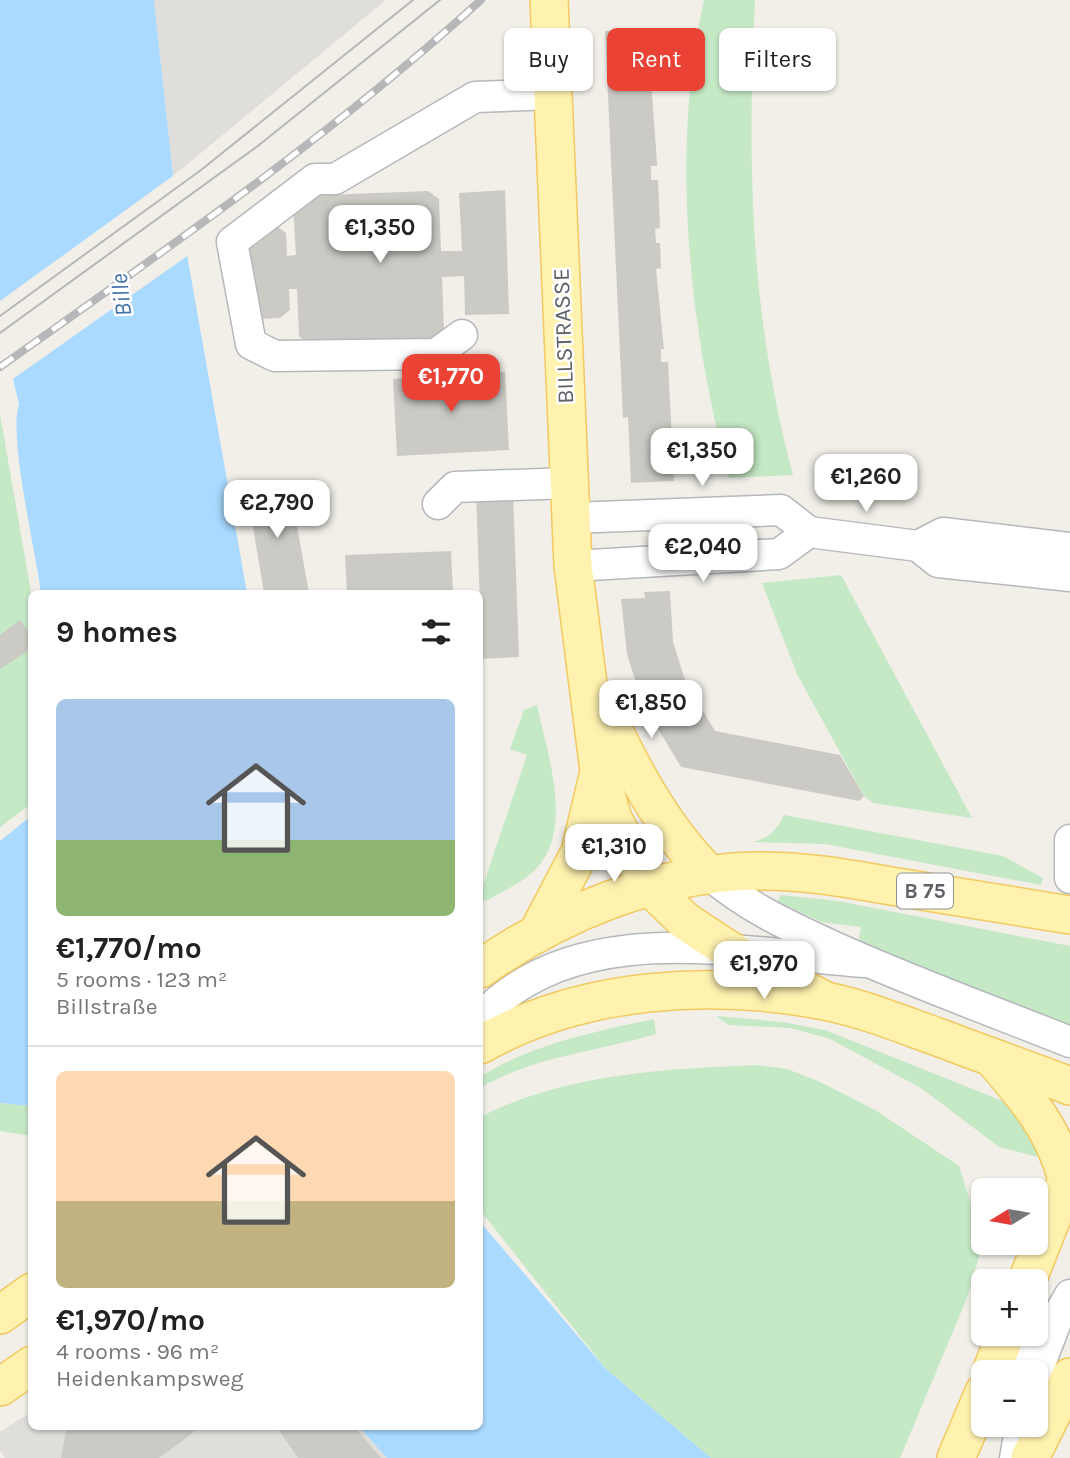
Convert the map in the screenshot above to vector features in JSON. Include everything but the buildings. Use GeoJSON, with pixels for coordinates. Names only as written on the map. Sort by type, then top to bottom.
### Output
{"type":"FeatureCollection","features":[{"type":"Feature","properties":{"kind":"main road","name":"BILLSTRASSE"},"geometry":{"type":"LineString","coordinates":[[549,0],[573,566],[600,771],[613,819],[627,851],[649,886],[685,921],[729,950],[827,1001]]}},
{"type":"Feature","properties":{"kind":"main road","name":"BILLSTRASSE"},"geometry":{"type":"LineString","coordinates":[[585,672],[638,778],[671,833],[710,875]]}},
{"type":"Feature","properties":{"kind":"main road"},"geometry":{"type":"LineString","coordinates":[[537,934],[580,852],[600,771]]}},
{"type":"Feature","properties":{"kind":"main road","name":"B 75"},"geometry":{"type":"LineString","coordinates":[[483,967],[577,913],[649,886],[710,875],[755,871],[839,877],[1070,915]]}},
{"type":"Feature","properties":{"kind":"main road"},"geometry":{"type":"LineString","coordinates":[[483,1044],[537,1018],[582,1004],[646,993],[729,989],[827,1001],[888,1019],[1070,1086]]}},
{"type":"Feature","properties":{"kind":"main road"},"geometry":{"type":"LineString","coordinates":[[992,1057],[1041,1116],[1068,1176],[1032,1269]]}},
{"type":"Feature","properties":{"kind":"main road"},"geometry":{"type":"LineString","coordinates":[[0,1315],[28,1295]]}},
{"type":"Feature","properties":{"kind":"main road"},"geometry":{"type":"LineString","coordinates":[[0,1387],[28,1368]]}},
{"type":"Feature","properties":{"kind":"main road"},"geometry":{"type":"LineString","coordinates":[[1030,1458],[1070,1377]]}},
{"type":"Feature","properties":{"kind":"street"},"geometry":{"type":"LineString","coordinates":[[462,335],[436,354],[275,356],[251,344],[232,242],[315,178],[335,179],[475,97],[553,94]]}},
{"type":"Feature","properties":{"kind":"street"},"geometry":{"type":"LineString","coordinates":[[438,504],[455,487],[571,501],[781,510],[809,532],[918,546],[938,562],[1070,576]]}},
{"type":"Feature","properties":{"kind":"street"},"geometry":{"type":"LineString","coordinates":[[573,566],[779,554],[809,532]]}},
{"type":"Feature","properties":{"kind":"street"},"geometry":{"type":"LineString","coordinates":[[918,546],[943,533],[1070,548]]}},
{"type":"Feature","properties":{"kind":"street"},"geometry":{"type":"LineString","coordinates":[[1070,840],[1070,878]]}},
{"type":"Feature","properties":{"kind":"street"},"geometry":{"type":"LineString","coordinates":[[710,875],[735,897],[768,917],[866,962],[1070,1042]]}},
{"type":"Feature","properties":{"kind":"street"},"geometry":{"type":"LineString","coordinates":[[483,1015],[524,981],[569,962],[653,948],[729,950],[866,962]]}},
{"type":"Feature","properties":{"kind":"street"},"geometry":{"type":"LineString","coordinates":[[1020,1360],[1064,1305]]}},
{"type":"Feature","properties":{"kind":"street"},"geometry":{"type":"LineString","coordinates":[[1042,1360],[1064,1305]]}},
{"type":"Feature","properties":{"kind":"street"},"geometry":{"type":"LineString","coordinates":[[1015,1458],[1019,1437]]}},
{"type":"Feature","properties":{"kind":"shaded area"},"geometry":{"type":"Polygon","coordinates":[[[154,0],[386,0],[173,176],[154,0]]]}},
{"type":"Feature","properties":{"kind":"shaded area"},"geometry":{"type":"Polygon","coordinates":[[[28,1414],[28,1430],[362,1430],[387,1458],[5,1458],[0,1450],[0,1432],[28,1414]]]}},
{"type":"Feature","properties":{"kind":"green space"},"geometry":{"type":"Polygon","coordinates":[[[704,0],[755,0],[754,28],[719,28],[719,91],[753,91],[752,181],[760,298],[779,415],[793,475],[729,478],[715,421],[695,302],[686,179],[691,91],[705,91],[705,28],[699,28],[704,0]]]}},
{"type":"Feature","properties":{"kind":"green space"},"geometry":{"type":"Polygon","coordinates":[[[0,414],[31,590],[28,590],[28,806],[0,827],[0,414]]]}},
{"type":"Feature","properties":{"kind":"green space"},"geometry":{"type":"Polygon","coordinates":[[[841,575],[972,818],[873,803],[864,796],[797,674],[762,583],[841,575]]]}},
{"type":"Feature","properties":{"kind":"green space"},"geometry":{"type":"Polygon","coordinates":[[[537,705],[555,792],[553,836],[546,855],[533,872],[486,901],[483,900],[483,883],[527,755],[510,749],[524,710],[537,705]]]}},
{"type":"Feature","properties":{"kind":"green space"},"geometry":{"type":"Polygon","coordinates":[[[784,815],[1003,856],[1043,878],[1041,885],[825,844],[753,842],[772,833],[784,815]]]}},
{"type":"Feature","properties":{"kind":"green space"},"geometry":{"type":"Polygon","coordinates":[[[780,895],[838,901],[1070,946],[1070,1029],[858,945],[861,927],[822,922],[778,902],[780,895]]]}},
{"type":"Feature","properties":{"kind":"green space"},"geometry":{"type":"Polygon","coordinates":[[[716,1016],[782,1022],[825,1030],[1005,1102],[1038,1135],[1042,1158],[999,1147],[921,1088],[830,1039],[791,1028],[729,1025],[716,1016]]]}},
{"type":"Feature","properties":{"kind":"green space"},"geometry":{"type":"Polygon","coordinates":[[[654,1019],[656,1034],[544,1062],[483,1086],[483,1075],[521,1056],[564,1040],[654,1019]]]}},
{"type":"Feature","properties":{"kind":"green space"},"geometry":{"type":"Polygon","coordinates":[[[756,1065],[787,1069],[818,1081],[875,1110],[959,1166],[971,1204],[971,1255],[979,1255],[975,1269],[971,1269],[967,1298],[900,1458],[711,1458],[606,1369],[483,1214],[483,1116],[545,1091],[615,1076],[756,1065]]]}},
{"type":"Feature","properties":{"kind":"green space"},"geometry":{"type":"Polygon","coordinates":[[[0,1103],[28,1106],[28,1136],[0,1131],[0,1103]]]}},
{"type":"Feature","properties":{"kind":"water","name":"Bille"},"geometry":{"type":"Polygon","coordinates":[[[0,0],[154,0],[173,176],[246,590],[40,590],[17,442],[19,404],[0,325],[0,0]]]}},
{"type":"Feature","properties":{"kind":"water"},"geometry":{"type":"Polygon","coordinates":[[[28,818],[28,1106],[0,1103],[0,841],[28,818]]]}},
{"type":"Feature","properties":{"kind":"water"},"geometry":{"type":"Polygon","coordinates":[[[483,1226],[606,1369],[711,1458],[387,1458],[362,1430],[483,1430],[483,1226]]]}},
{"type":"Feature","properties":{"kind":"pier"},"geometry":{"type":"Polygon","coordinates":[[[177,173],[190,254],[10,381],[0,339],[0,301],[177,173]]]}},
{"type":"Feature","properties":{"kind":"tram line"},"geometry":{"type":"LineString","coordinates":[[0,316],[201,170],[413,0]]}},
{"type":"Feature","properties":{"kind":"tram line"},"geometry":{"type":"LineString","coordinates":[[0,333],[259,145],[440,0]]}},
{"type":"Feature","properties":{"kind":"railway"},"geometry":{"type":"LineString","coordinates":[[0,367],[246,191],[366,98],[481,0]]}}]}
